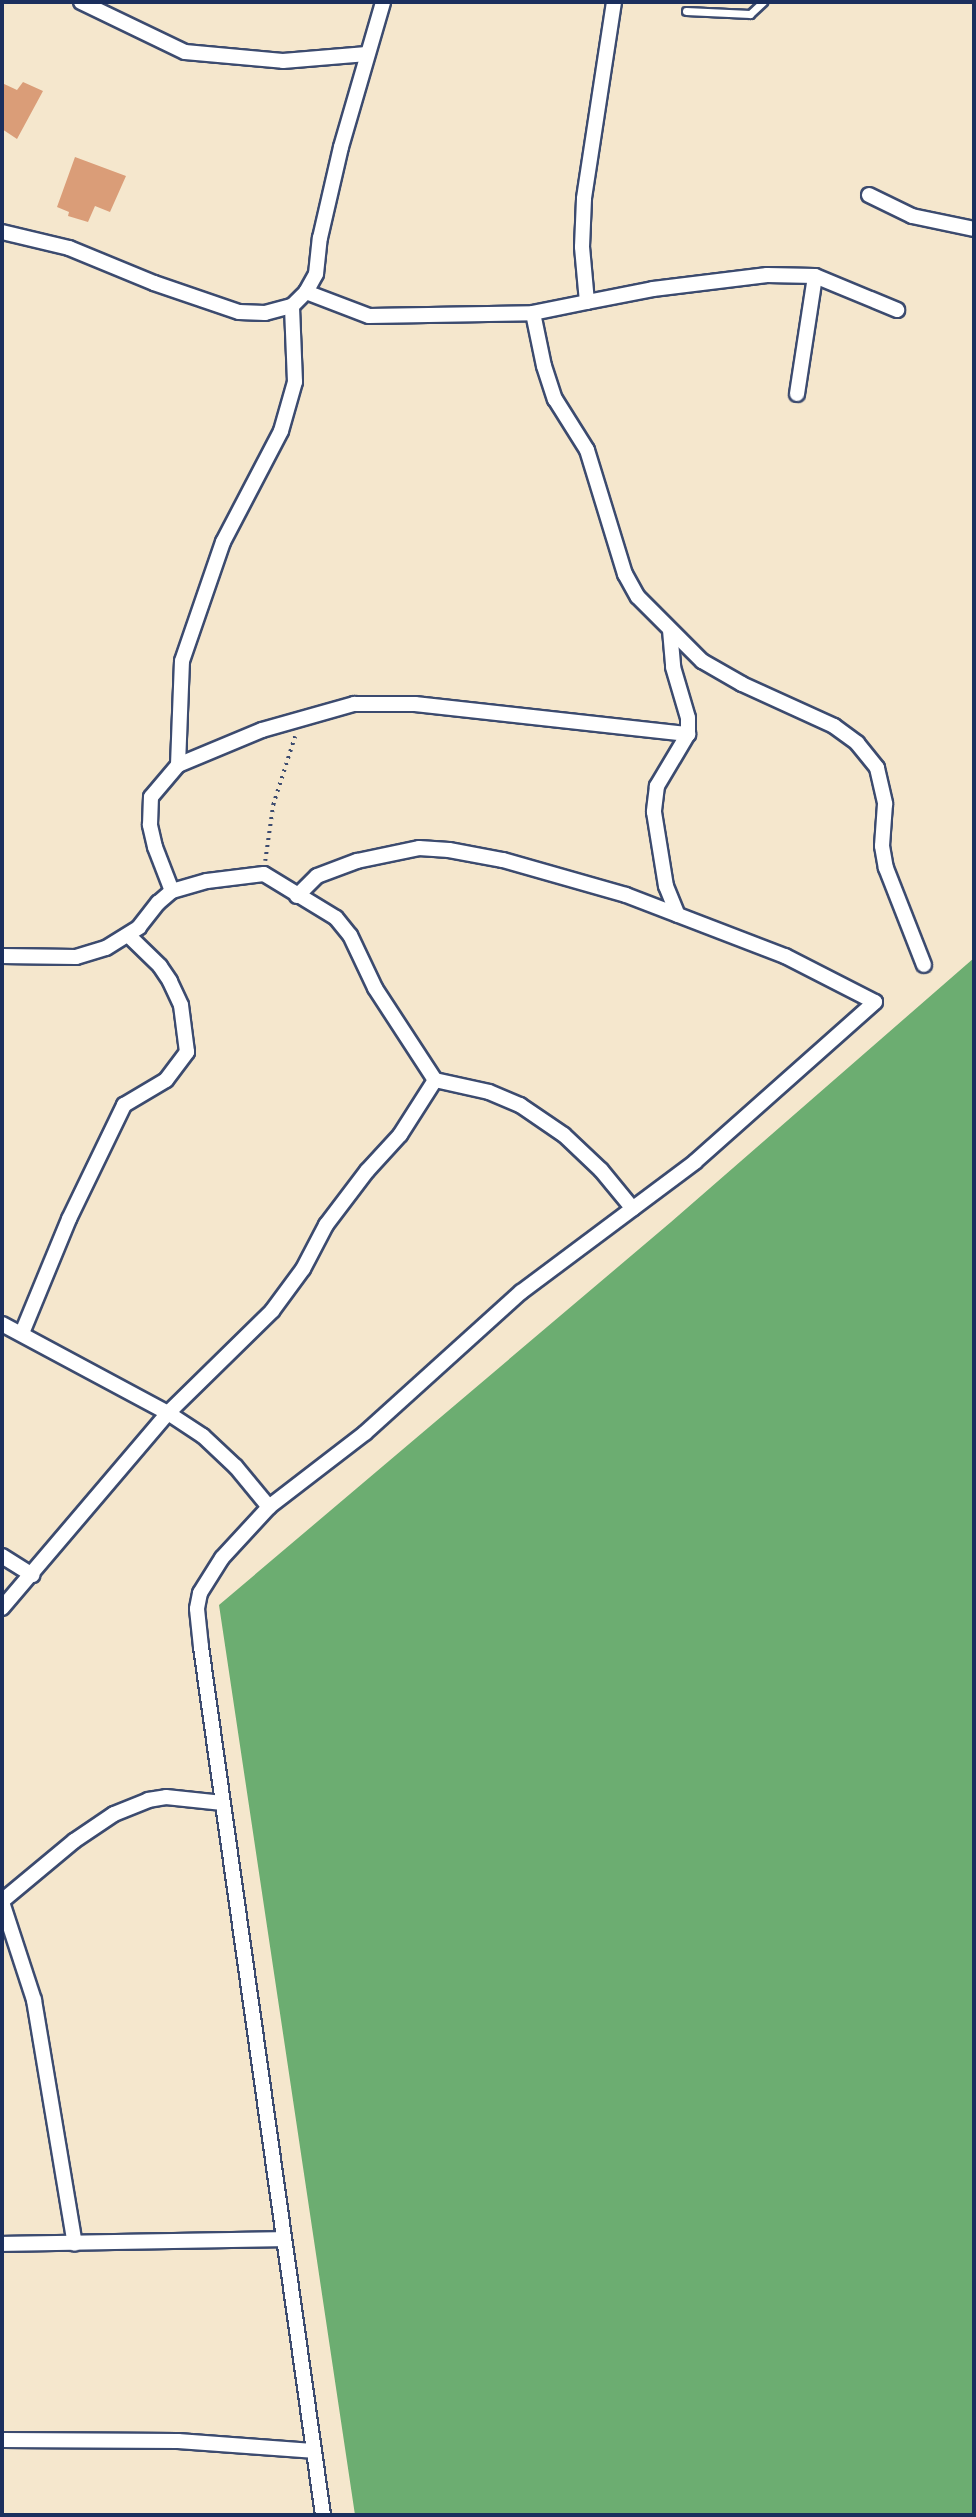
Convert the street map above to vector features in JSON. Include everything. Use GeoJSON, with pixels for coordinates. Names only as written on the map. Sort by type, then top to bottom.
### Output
{"type":"FeatureCollection","features":[{"type":"Feature","properties":{"kind":"street"},"geometry":{"type":"LineString","coordinates":[[81,2],[185,52],[283,61],[367,54]]}},
{"type":"Feature","properties":{"kind":"street"},"geometry":{"type":"LineString","coordinates":[[2,232],[69,248],[154,284],[239,312],[265,313],[292,306],[306,292],[316,274],[329,198],[383,2]]}},
{"type":"Feature","properties":{"kind":"street"},"geometry":{"type":"LineString","coordinates":[[587,302],[582,247],[584,199],[614,2]]}},
{"type":"Feature","properties":{"kind":"street"},"geometry":{"type":"LineString","coordinates":[[869,195],[912,216],[966,230],[974,229]]}},
{"type":"Feature","properties":{"kind":"street"},"geometry":{"type":"LineString","coordinates":[[306,292],[369,316],[533,313],[653,289],[767,275],[815,276],[897,310]]}},
{"type":"Feature","properties":{"kind":"street"},"geometry":{"type":"LineString","coordinates":[[797,394],[815,276]]}},
{"type":"Feature","properties":{"kind":"street"},"geometry":{"type":"LineString","coordinates":[[178,765],[182,661],[223,542],[281,431],[295,382],[292,306]]}},
{"type":"Feature","properties":{"kind":"street"},"geometry":{"type":"LineString","coordinates":[[533,313],[544,366],[555,398],[587,450],[625,574],[638,597],[702,661],[741,684],[834,726],[857,743],[877,768],[885,804],[882,846],[886,868],[924,965]]}},
{"type":"Feature","properties":{"kind":"street"},"geometry":{"type":"LineString","coordinates":[[670,630],[673,667],[688,718],[688,734],[657,786],[654,812],[666,886],[678,915]]}},
{"type":"Feature","properties":{"kind":"street"},"geometry":{"type":"LineString","coordinates":[[172,891],[155,847],[150,825],[151,797],[178,765],[301,718],[354,704],[415,704],[688,734]]}},
{"type":"Feature","properties":{"kind":"street"},"geometry":{"type":"LineString","coordinates":[[297,896],[317,876],[357,861],[419,848],[449,849],[503,860],[602,888],[678,915],[785,956],[875,1002],[695,1162],[521,1292],[365,1433],[269,1507],[208,1576],[197,1609],[323,2515]]}},
{"type":"Feature","properties":{"kind":"street"},"geometry":{"type":"LineString","coordinates":[[2,956],[76,957],[106,948],[129,936],[172,891],[207,881],[264,874],[336,918],[350,936],[375,988],[435,1080],[489,1092],[520,1105],[564,1135],[601,1170],[633,1209]]}},
{"type":"Feature","properties":{"kind":"street"},"geometry":{"type":"LineString","coordinates":[[22,1334],[69,1219],[124,1105],[166,1080],[187,1052],[181,1005],[170,981],[160,966],[129,936]]}},
{"type":"Feature","properties":{"kind":"street"},"geometry":{"type":"LineString","coordinates":[[2,1608],[168,1413],[272,1311],[303,1269],[326,1225],[367,1171],[400,1135],[435,1080]]}},
{"type":"Feature","properties":{"kind":"street"},"geometry":{"type":"LineString","coordinates":[[2,1324],[168,1413],[203,1436],[236,1467],[269,1507]]}},
{"type":"Feature","properties":{"kind":"street"},"geometry":{"type":"LineString","coordinates":[[2,1556],[32,1575]]}},
{"type":"Feature","properties":{"kind":"street"},"geometry":{"type":"LineString","coordinates":[[75,2244],[34,2000],[2,1901],[74,1841],[114,1814],[148,1800],[166,1797],[223,1803]]}},
{"type":"Feature","properties":{"kind":"street"},"geometry":{"type":"LineString","coordinates":[[2,2244],[283,2239]]}},
{"type":"Feature","properties":{"kind":"street"},"geometry":{"type":"LineString","coordinates":[[2,2440],[178,2441],[313,2451]]}},
{"type":"Feature","properties":{"kind":"lane"},"geometry":{"type":"LineString","coordinates":[[685,11],[750,13],[763,2]]}},
{"type":"Feature","properties":{"kind":"path"},"geometry":{"type":"LineString","coordinates":[[264,874],[265,844],[273,805],[301,718]]}},
{"type":"Feature","properties":{"kind":"green space"},"geometry":{"type":"Polygon","coordinates":[[[974,958],[974,2515],[355,2515],[219,1605],[671,1222],[974,958]]]}},
{"type":"Feature","properties":{"kind":"building"},"geometry":{"type":"Polygon","coordinates":[[[23,82],[43,91],[17,139],[2,129],[2,83],[17,90],[23,82]]]}},
{"type":"Feature","properties":{"kind":"building"},"geometry":{"type":"Polygon","coordinates":[[[75,157],[126,176],[110,212],[95,206],[88,222],[68,216],[69,212],[57,207],[75,157]]]}}]}
